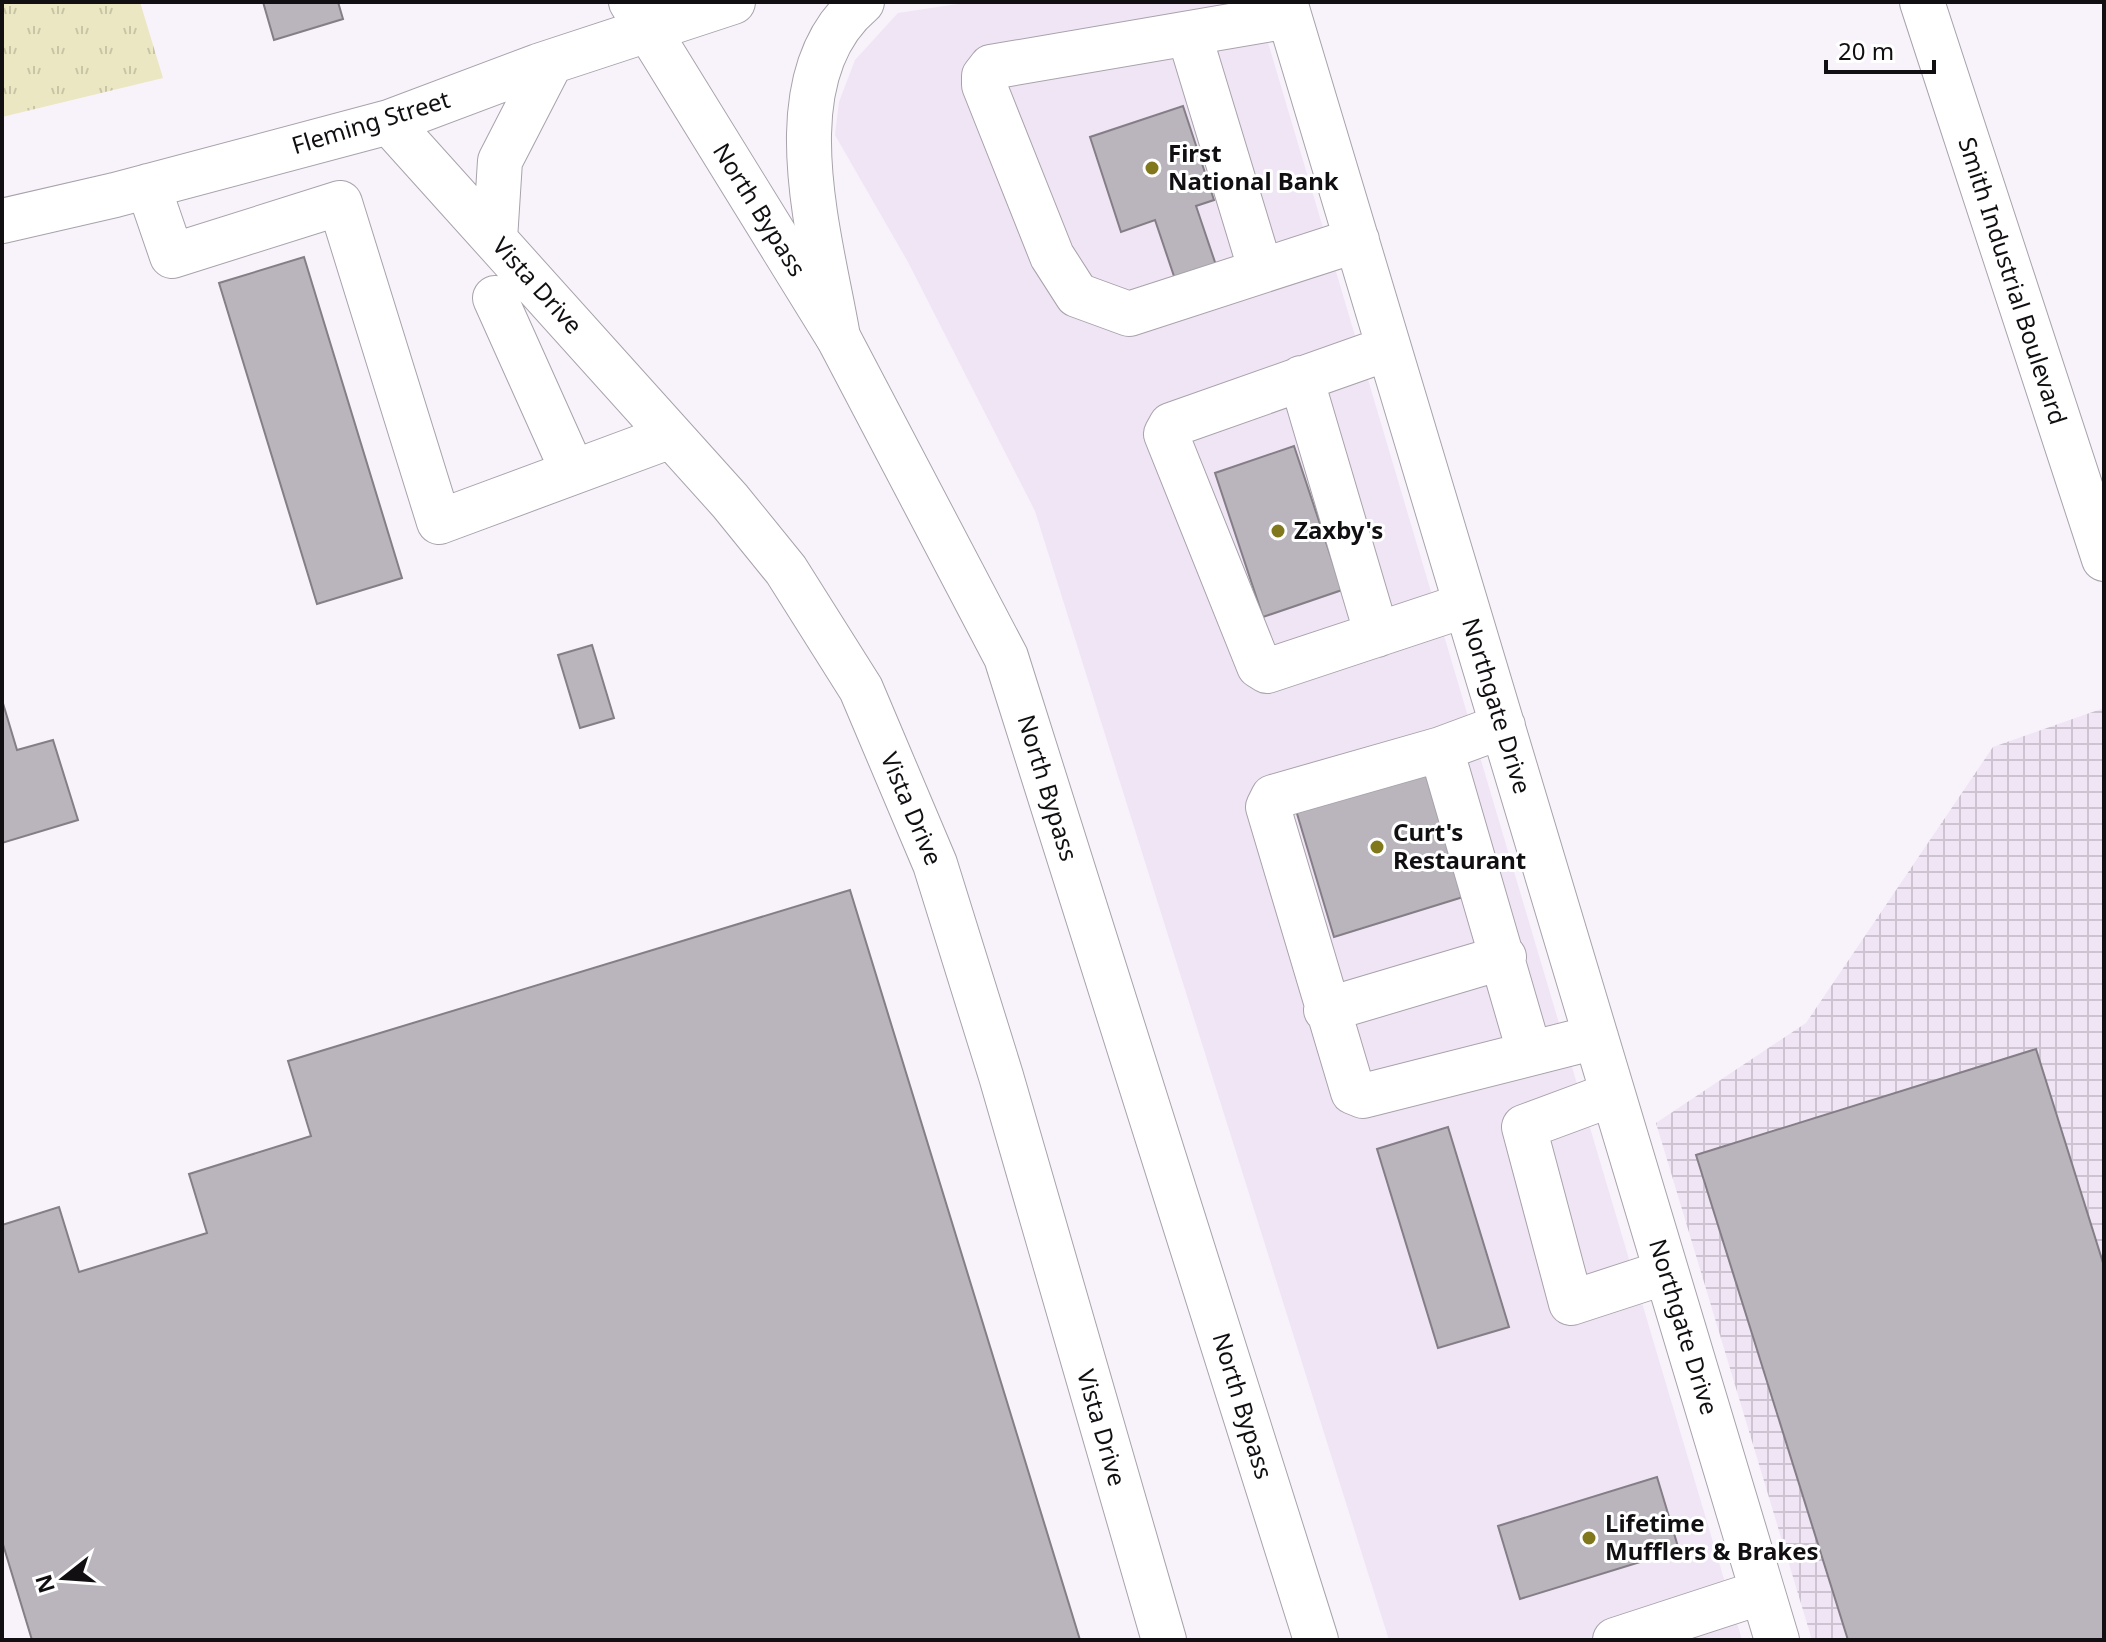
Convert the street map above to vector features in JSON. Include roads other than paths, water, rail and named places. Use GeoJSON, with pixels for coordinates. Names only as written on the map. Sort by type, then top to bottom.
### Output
{"type":"FeatureCollection","features":[{"type":"Feature","properties":{"kind":"main road","name":"Fleming Street"},"geometry":{"type":"LineString","coordinates":[[2,221],[389,122],[551,62],[639,17],[733,2]]}},
{"type":"Feature","properties":{"kind":"main road"},"geometry":{"type":"LineString","coordinates":[[839,339],[810,174],[809,108],[819,66],[842,18],[862,2]]}},
{"type":"Feature","properties":{"kind":"main road","name":"Smith Industrial Boulevard"},"geometry":{"type":"LineString","coordinates":[[1922,2],[2104,559]]}},
{"type":"Feature","properties":{"kind":"main road"},"geometry":{"type":"LineString","coordinates":[[1287,9],[1189,34],[991,67],[984,76],[984,85],[1052,256],[1077,295],[1129,314],[1357,240]]}},
{"type":"Feature","properties":{"kind":"main road","name":"Northgate Drive"},"geometry":{"type":"LineString","coordinates":[[1287,9],[1777,1640]]}},
{"type":"Feature","properties":{"kind":"main road","name":"North Bypass"},"geometry":{"type":"LineString","coordinates":[[639,17],[839,339],[1006,657],[1316,1640]]}},
{"type":"Feature","properties":{"kind":"main road"},"geometry":{"type":"LineString","coordinates":[[1189,34],[1261,271]]}},
{"type":"Feature","properties":{"kind":"main road"},"geometry":{"type":"LineString","coordinates":[[495,239],[500,161],[551,62]]}},
{"type":"Feature","properties":{"kind":"main road","name":"Vista Drive"},"geometry":{"type":"LineString","coordinates":[[389,122],[671,436],[786,570],[861,689],[935,864],[1001,1076],[1164,1640]]}},
{"type":"Feature","properties":{"kind":"main road"},"geometry":{"type":"LineString","coordinates":[[148,186],[172,256],[340,203],[439,522],[671,436]]}},
{"type":"Feature","properties":{"kind":"main road"},"geometry":{"type":"LineString","coordinates":[[495,298],[573,472]]}},
{"type":"Feature","properties":{"kind":"main road"},"geometry":{"type":"LineString","coordinates":[[1389,348],[1171,425],[1166,434],[1259,666],[1267,671],[1466,605]]}},
{"type":"Feature","properties":{"kind":"main road"},"geometry":{"type":"LineString","coordinates":[[1301,378],[1377,635]]}},
{"type":"Feature","properties":{"kind":"main road"},"geometry":{"type":"LineString","coordinates":[[1503,726],[1441,749],[1273,797],[1269,802],[1326,1010],[1353,1092],[1363,1096],[1529,1051],[1596,1037]]}},
{"type":"Feature","properties":{"kind":"main road"},"geometry":{"type":"LineString","coordinates":[[1441,749],[1529,1051]]}},
{"type":"Feature","properties":{"kind":"main road"},"geometry":{"type":"LineString","coordinates":[[1326,1010],[1504,957]]}},
{"type":"Feature","properties":{"kind":"main road"},"geometry":{"type":"LineString","coordinates":[[1613,1094],[1524,1127],[1571,1303],[1666,1272]]}},
{"type":"Feature","properties":{"kind":"main road"},"geometry":{"type":"LineString","coordinates":[[1615,1640],[1762,1592]]}},
{"type":"Feature","properties":{"kind":"place","name":"First National Bank"},"geometry":{"type":"Point","coordinates":[1152,168]}},
{"type":"Feature","properties":{"kind":"place","name":"Zaxby's"},"geometry":{"type":"Point","coordinates":[1278,531]}},
{"type":"Feature","properties":{"kind":"place","name":"Curt's Restaurant"},"geometry":{"type":"Point","coordinates":[1377,847]}},
{"type":"Feature","properties":{"kind":"place","name":"Lifetime Mufflers & Brakes"},"geometry":{"type":"Point","coordinates":[1589,1538]}}]}
